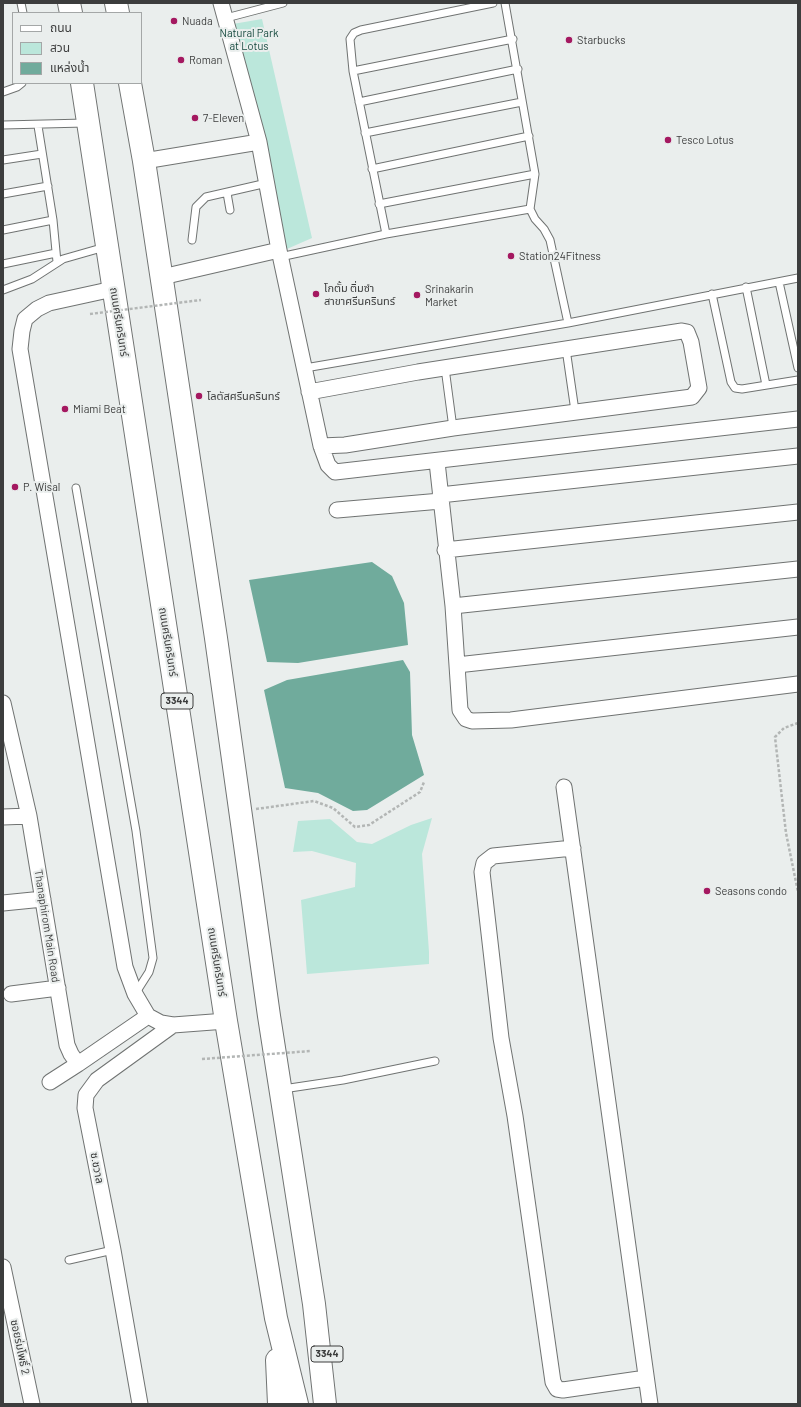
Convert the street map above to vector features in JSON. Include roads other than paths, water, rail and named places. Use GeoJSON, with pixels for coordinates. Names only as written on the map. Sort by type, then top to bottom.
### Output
{"type":"FeatureCollection","features":[{"type":"Feature","properties":{"kind":"main road","name":"ถนนศรีนครินทร์"},"geometry":{"type":"LineString","coordinates":[[82,84],[226,1021],[276,1318],[297,1404]]}},
{"type":"Feature","properties":{"kind":"main road","name":"3344"},"geometry":{"type":"LineString","coordinates":[[130,84],[162,277],[280,1090],[314,1304],[326,1404]]}},
{"type":"Feature","properties":{"kind":"main road","name":"3344"},"geometry":{"type":"LineString","coordinates":[[314,1304],[332,1375],[337,1404]]}},
{"type":"Feature","properties":{"kind":"main road","name":"ถนนศรีนครินทร์"},"geometry":{"type":"LineString","coordinates":[[276,1318],[279,1404]]}},
{"type":"Feature","properties":{"kind":"street"},"geometry":{"type":"LineString","coordinates":[[221,3],[259,142],[279,253],[321,446],[328,465],[335,472],[437,462],[798,419]]}},
{"type":"Feature","properties":{"kind":"street"},"geometry":{"type":"LineString","coordinates":[[144,161],[259,142]]}},
{"type":"Feature","properties":{"kind":"street"},"geometry":{"type":"LineString","coordinates":[[162,277],[279,253]]}},
{"type":"Feature","properties":{"kind":"street"},"geometry":{"type":"LineString","coordinates":[[114,289],[49,303],[37,309],[25,319],[20,350],[125,967],[135,994],[148,1016],[160,1023],[173,1025],[226,1021]]}},
{"type":"Feature","properties":{"kind":"street"},"geometry":{"type":"LineString","coordinates":[[309,392],[445,368],[682,331],[687,332],[692,342],[699,388],[697,393],[692,397],[575,411],[345,445],[321,446]]}},
{"type":"Feature","properties":{"kind":"street"},"geometry":{"type":"LineString","coordinates":[[337,510],[798,456]]}},
{"type":"Feature","properties":{"kind":"street"},"geometry":{"type":"LineString","coordinates":[[437,462],[445,550],[453,606],[460,710],[466,719],[472,721],[511,720],[798,684]]}},
{"type":"Feature","properties":{"kind":"street"},"geometry":{"type":"LineString","coordinates":[[445,550],[798,512]]}},
{"type":"Feature","properties":{"kind":"street"},"geometry":{"type":"LineString","coordinates":[[453,606],[798,569]]}},
{"type":"Feature","properties":{"kind":"street"},"geometry":{"type":"LineString","coordinates":[[457,665],[798,627]]}},
{"type":"Feature","properties":{"kind":"street","name":"Thanaphirom Main Road"},"geometry":{"type":"LineString","coordinates":[[3,703],[5,726],[28,816],[67,1045],[78,1064]]}},
{"type":"Feature","properties":{"kind":"street"},"geometry":{"type":"LineString","coordinates":[[564,787],[650,1404]]}},
{"type":"Feature","properties":{"kind":"street"},"geometry":{"type":"LineString","coordinates":[[3,817],[28,816]]}},
{"type":"Feature","properties":{"kind":"street"},"geometry":{"type":"LineString","coordinates":[[572,848],[493,856],[484,864],[482,872],[498,1017],[515,1116],[553,1382],[557,1389],[563,1390],[646,1378]]}},
{"type":"Feature","properties":{"kind":"street"},"geometry":{"type":"LineString","coordinates":[[3,903],[43,899]]}},
{"type":"Feature","properties":{"kind":"street"},"geometry":{"type":"LineString","coordinates":[[11,994],[58,988]]}},
{"type":"Feature","properties":{"kind":"street"},"geometry":{"type":"LineString","coordinates":[[50,1082],[148,1016]]}},
{"type":"Feature","properties":{"kind":"street","name":"ซ.ชวาล"},"geometry":{"type":"LineString","coordinates":[[140,1404],[113,1250],[85,1108],[86,1095],[97,1080],[173,1025]]}},
{"type":"Feature","properties":{"kind":"street","name":"ซอยร่มโพธิ์ 2"},"geometry":{"type":"LineString","coordinates":[[3,1267],[6,1295],[32,1404]]}},
{"type":"Feature","properties":{"kind":"lane"},"geometry":{"type":"LineString","coordinates":[[226,18],[283,3]]}},
{"type":"Feature","properties":{"kind":"lane"},"geometry":{"type":"LineString","coordinates":[[386,234],[353,71],[350,39],[354,33],[493,3]]}},
{"type":"Feature","properties":{"kind":"lane"},"geometry":{"type":"LineString","coordinates":[[506,3],[535,174],[530,209],[535,219],[544,228],[550,240],[568,323]]}},
{"type":"Feature","properties":{"kind":"lane"},"geometry":{"type":"LineString","coordinates":[[353,71],[512,39]]}},
{"type":"Feature","properties":{"kind":"lane"},"geometry":{"type":"LineString","coordinates":[[359,102],[518,69]]}},
{"type":"Feature","properties":{"kind":"lane"},"geometry":{"type":"LineString","coordinates":[[3,92],[21,84]]}},
{"type":"Feature","properties":{"kind":"lane"},"geometry":{"type":"LineString","coordinates":[[365,133],[522,102]]}},
{"type":"Feature","properties":{"kind":"lane"},"geometry":{"type":"LineString","coordinates":[[3,125],[38,126],[88,123]]}},
{"type":"Feature","properties":{"kind":"lane"},"geometry":{"type":"LineString","coordinates":[[38,126],[53,220],[57,262]]}},
{"type":"Feature","properties":{"kind":"lane"},"geometry":{"type":"LineString","coordinates":[[372,170],[529,136]]}},
{"type":"Feature","properties":{"kind":"lane"},"geometry":{"type":"LineString","coordinates":[[3,160],[42,154]]}},
{"type":"Feature","properties":{"kind":"lane"},"geometry":{"type":"LineString","coordinates":[[380,204],[535,174]]}},
{"type":"Feature","properties":{"kind":"lane"},"geometry":{"type":"LineString","coordinates":[[192,240],[196,207],[206,197],[266,184]]}},
{"type":"Feature","properties":{"kind":"lane"},"geometry":{"type":"LineString","coordinates":[[3,194],[48,186]]}},
{"type":"Feature","properties":{"kind":"lane"},"geometry":{"type":"LineString","coordinates":[[227,193],[230,210]]}},
{"type":"Feature","properties":{"kind":"lane"},"geometry":{"type":"LineString","coordinates":[[279,253],[530,209]]}},
{"type":"Feature","properties":{"kind":"lane"},"geometry":{"type":"LineString","coordinates":[[3,230],[53,220]]}},
{"type":"Feature","properties":{"kind":"lane"},"geometry":{"type":"LineString","coordinates":[[3,290],[32,279],[57,262],[77,254],[107,247]]}},
{"type":"Feature","properties":{"kind":"lane"},"geometry":{"type":"LineString","coordinates":[[3,264],[56,253]]}},
{"type":"Feature","properties":{"kind":"lane"},"geometry":{"type":"LineString","coordinates":[[305,368],[568,323],[798,278]]}},
{"type":"Feature","properties":{"kind":"lane"},"geometry":{"type":"LineString","coordinates":[[779,282],[798,368]]}},
{"type":"Feature","properties":{"kind":"lane"},"geometry":{"type":"LineString","coordinates":[[746,287],[766,385]]}},
{"type":"Feature","properties":{"kind":"lane"},"geometry":{"type":"LineString","coordinates":[[712,294],[730,382],[735,388],[742,389],[798,380]]}},
{"type":"Feature","properties":{"kind":"lane"},"geometry":{"type":"LineString","coordinates":[[566,349],[575,411]]}},
{"type":"Feature","properties":{"kind":"lane"},"geometry":{"type":"LineString","coordinates":[[445,368],[453,428]]}},
{"type":"Feature","properties":{"kind":"lane"},"geometry":{"type":"LineString","coordinates":[[76,488],[136,831],[153,958],[149,972],[135,994]]}},
{"type":"Feature","properties":{"kind":"lane"},"geometry":{"type":"LineString","coordinates":[[280,1090],[343,1080],[435,1061]]}},
{"type":"Feature","properties":{"kind":"lane"},"geometry":{"type":"LineString","coordinates":[[69,1260],[113,1250]]}},
{"type":"Feature","properties":{"kind":"water"},"geometry":{"type":"Polygon","coordinates":[[[372,562],[392,576],[404,603],[408,645],[298,663],[267,662],[249,580],[372,562]]]}},
{"type":"Feature","properties":{"kind":"water"},"geometry":{"type":"Polygon","coordinates":[[[403,660],[410,672],[412,735],[424,775],[367,810],[353,811],[318,793],[285,788],[264,690],[287,680],[403,660]]]}},
{"type":"Feature","properties":{"kind":"place","name":"Nuada"},"geometry":{"type":"Point","coordinates":[174,21]}},
{"type":"Feature","properties":{"kind":"place","name":"Starbucks"},"geometry":{"type":"Point","coordinates":[569,40]}},
{"type":"Feature","properties":{"kind":"place","name":"Roman"},"geometry":{"type":"Point","coordinates":[181,60]}},
{"type":"Feature","properties":{"kind":"place","name":"7-Eleven"},"geometry":{"type":"Point","coordinates":[195,118]}},
{"type":"Feature","properties":{"kind":"place","name":"Tesco Lotus"},"geometry":{"type":"Point","coordinates":[668,140]}},
{"type":"Feature","properties":{"kind":"place","name":"Station24Fitness"},"geometry":{"type":"Point","coordinates":[511,256]}},
{"type":"Feature","properties":{"kind":"place","name":"โกตั้ม ติ่มซำ สาขาศรีนครินทร์"},"geometry":{"type":"Point","coordinates":[316,294]}},
{"type":"Feature","properties":{"kind":"place","name":"Srinakarin Market"},"geometry":{"type":"Point","coordinates":[417,295]}},
{"type":"Feature","properties":{"kind":"place","name":"โลตัสศรีนครินทร์"},"geometry":{"type":"Point","coordinates":[199,396]}},
{"type":"Feature","properties":{"kind":"place","name":"Miami Beat"},"geometry":{"type":"Point","coordinates":[65,409]}},
{"type":"Feature","properties":{"kind":"place","name":"P. Wisal"},"geometry":{"type":"Point","coordinates":[15,487]}},
{"type":"Feature","properties":{"kind":"place","name":"Seasons condo"},"geometry":{"type":"Point","coordinates":[707,891]}},
{"type":"Feature","properties":{"kind":"park label","name":"Natural Park at Lotus"},"geometry":{"type":"Point","coordinates":[249,39]}}]}
